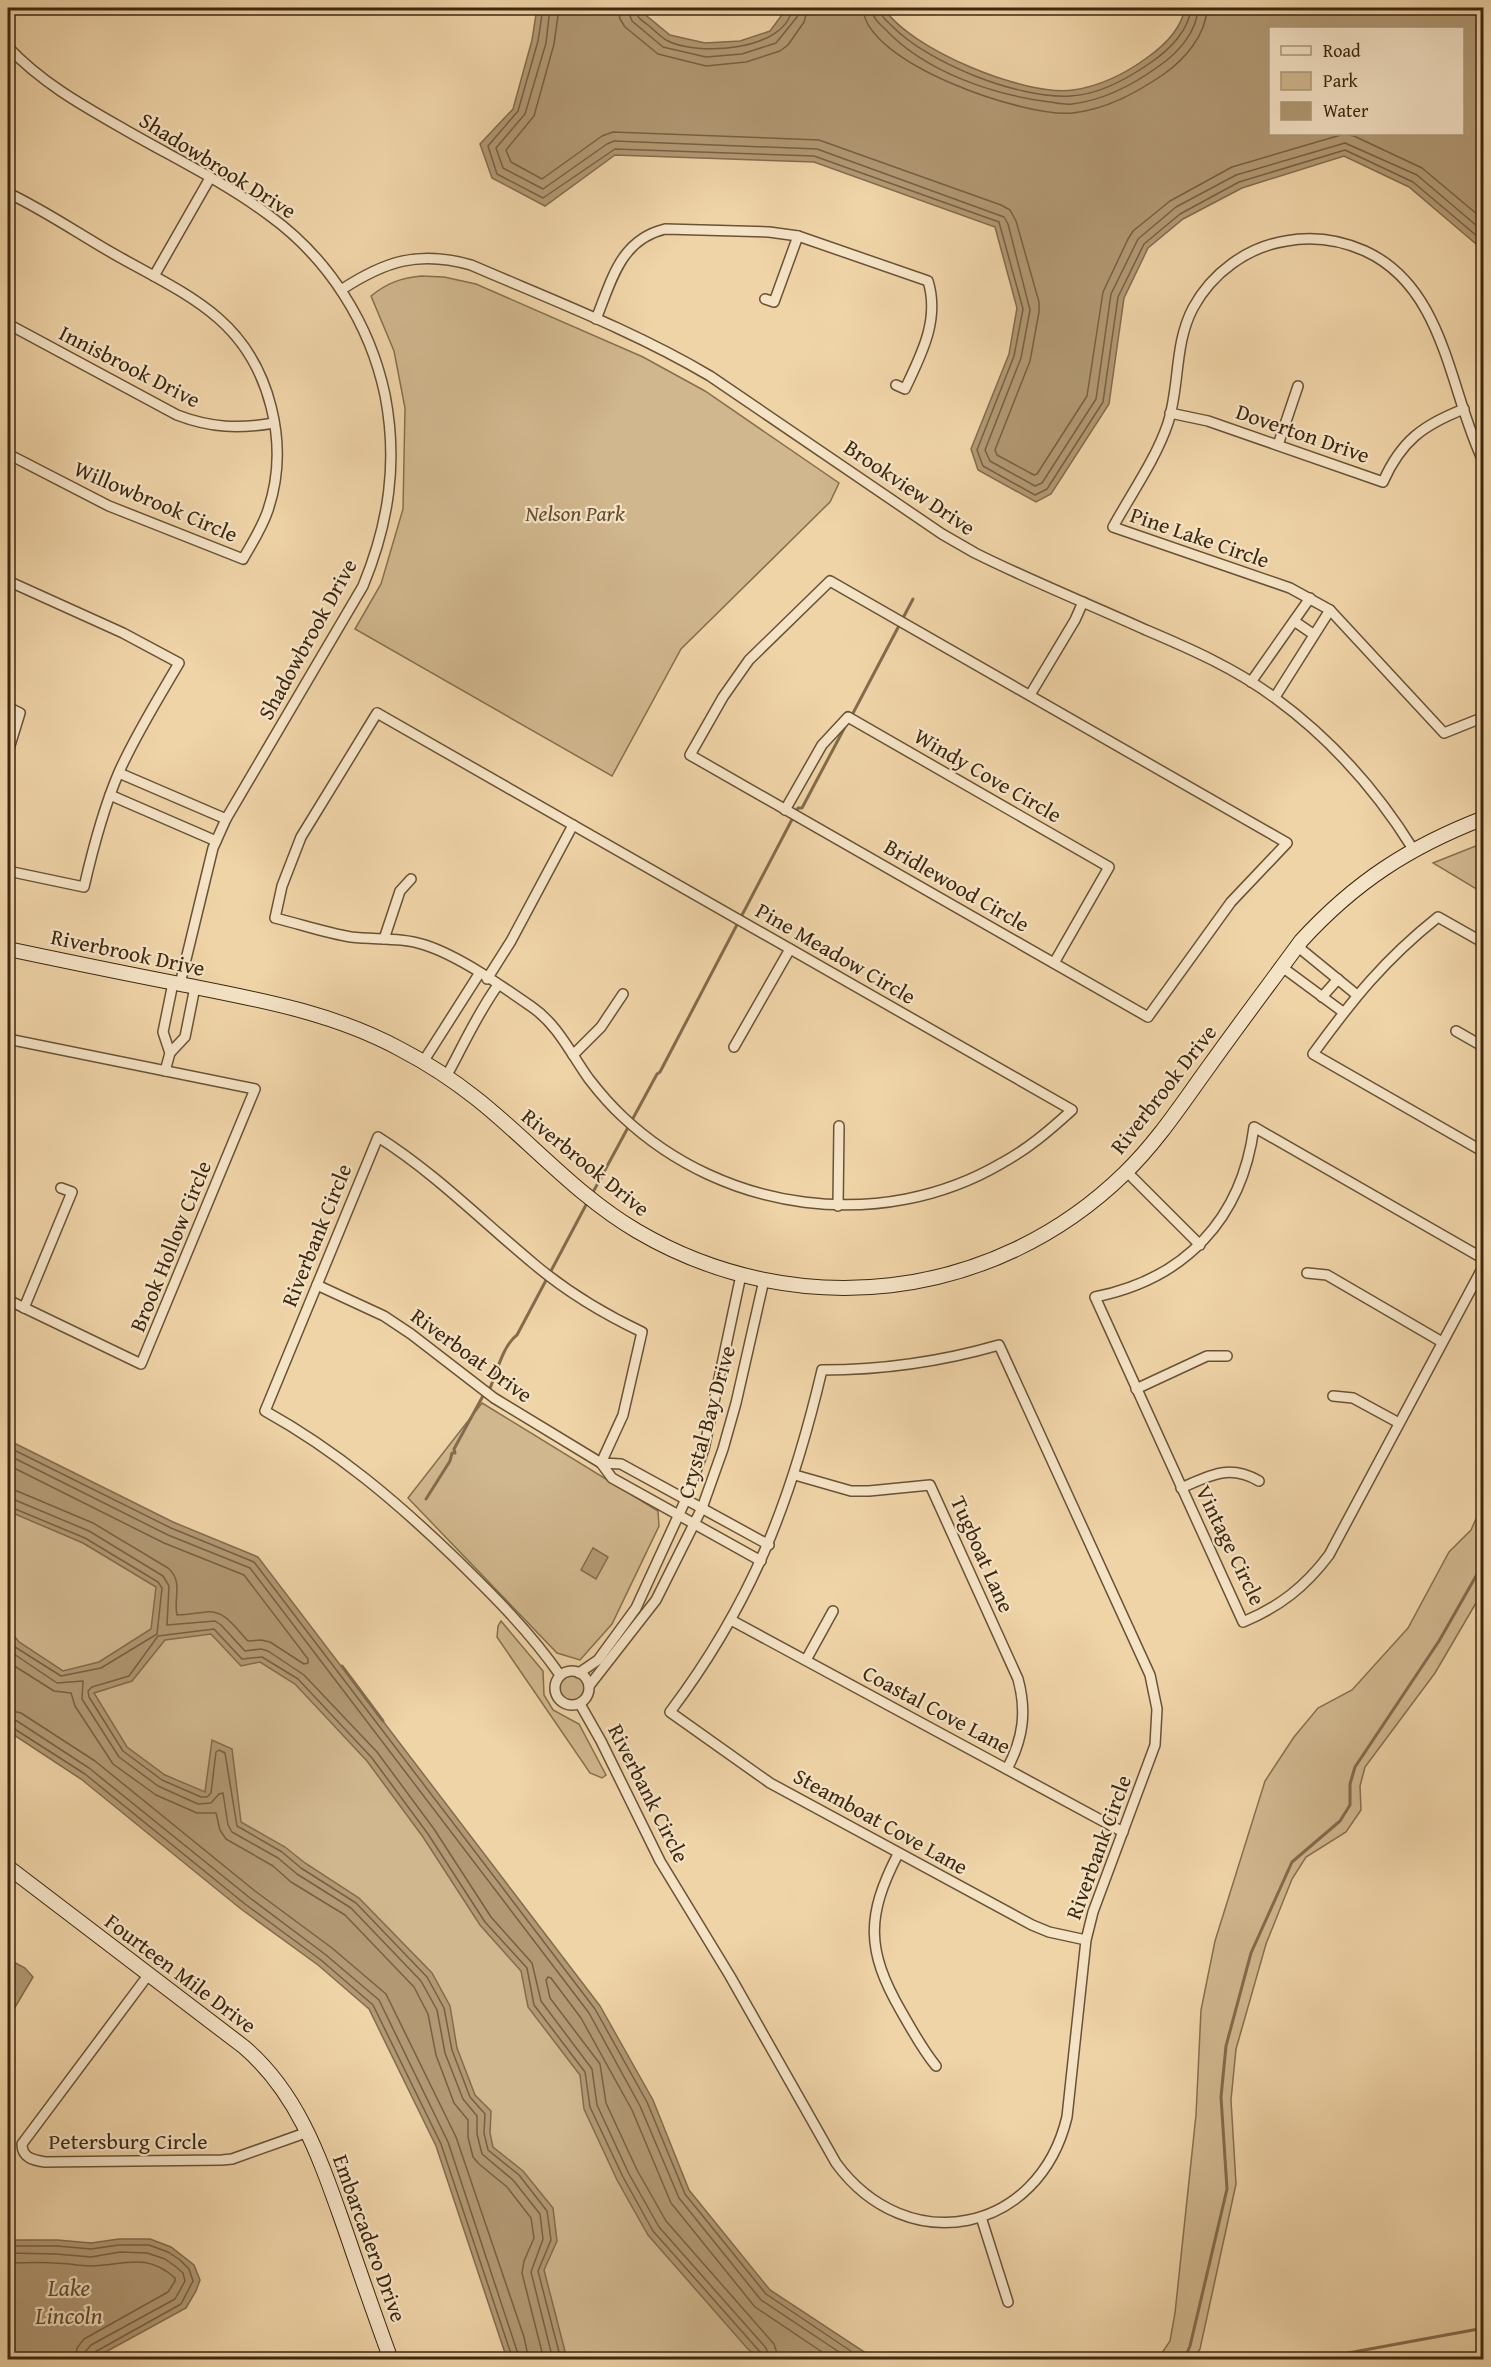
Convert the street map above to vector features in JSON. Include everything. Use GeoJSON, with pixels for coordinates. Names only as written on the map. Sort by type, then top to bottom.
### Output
{"type":"FeatureCollection","features":[{"type":"Feature","properties":{"kind":"street","name":"Shadowbrook Drive"},"geometry":{"type":"LineString","coordinates":[[8,47],[26,66],[66,96],[210,178],[269,215],[293,235],[313,255],[341,290],[371,346],[380,374],[390,422],[391,476],[382,533],[363,586],[225,819],[216,841],[176,983]]}},
{"type":"Feature","properties":{"kind":"street"},"geometry":{"type":"LineString","coordinates":[[154,276],[210,178]]}},
{"type":"Feature","properties":{"kind":"street","name":"Willowbrook Circle"},"geometry":{"type":"LineString","coordinates":[[8,193],[203,306],[236,337],[262,379],[274,423],[276,467],[273,488],[259,532],[243,559],[109,506],[8,454]]}},
{"type":"Feature","properties":{"kind":"street"},"geometry":{"type":"LineString","coordinates":[[596,319],[624,255],[640,238],[651,233],[665,229],[769,232],[798,236],[928,281],[932,316],[926,345],[905,389],[896,385]]}},
{"type":"Feature","properties":{"kind":"street"},"geometry":{"type":"LineString","coordinates":[[765,299],[774,302],[798,236]]}},
{"type":"Feature","properties":{"kind":"street","name":"Pine Lake Circle"},"geometry":{"type":"LineString","coordinates":[[1484,463],[1433,322],[1415,290],[1401,275],[1373,255],[1354,246],[1318,238],[1279,242],[1246,254],[1217,276],[1193,308],[1180,342],[1170,414],[1162,439],[1113,527],[1290,588],[1330,610],[1444,733],[1484,717]]}},
{"type":"Feature","properties":{"kind":"street","name":"Brookview Drive"},"geometry":{"type":"LineString","coordinates":[[341,290],[371,271],[399,261],[440,258],[471,265],[655,345],[710,375],[942,534],[975,553],[1200,653],[1251,682],[1308,724],[1355,770],[1397,824],[1413,849]]}},
{"type":"Feature","properties":{"kind":"street","name":"Innisbrook Drive"},"geometry":{"type":"LineString","coordinates":[[8,324],[177,415],[196,422],[231,428],[274,423]]}},
{"type":"Feature","properties":{"kind":"street"},"geometry":{"type":"LineString","coordinates":[[1278,445],[1298,386]]}},
{"type":"Feature","properties":{"kind":"street","name":"Doverton Drive"},"geometry":{"type":"LineString","coordinates":[[1170,414],[1208,421],[1383,482],[1391,464],[1412,437],[1440,418],[1464,409]]}},
{"type":"Feature","properties":{"kind":"street"},"geometry":{"type":"LineString","coordinates":[[8,581],[123,633],[179,663],[145,721],[119,773],[110,795],[84,887],[8,871]]}},
{"type":"Feature","properties":{"kind":"street","name":"Bridlewood Circle"},"geometry":{"type":"LineString","coordinates":[[830,581],[1287,843],[1231,902],[1148,1017],[785,810],[690,755],[734,680],[749,660],[830,581]]}},
{"type":"Feature","properties":{"kind":"street"},"geometry":{"type":"LineString","coordinates":[[1251,682],[1310,598]]}},
{"type":"Feature","properties":{"kind":"street"},"geometry":{"type":"LineString","coordinates":[[1030,696],[1075,620],[1083,602]]}},
{"type":"Feature","properties":{"kind":"street"},"geometry":{"type":"LineString","coordinates":[[1275,698],[1330,610]]}},
{"type":"Feature","properties":{"kind":"street"},"geometry":{"type":"LineString","coordinates":[[1294,621],[1313,634]]}},
{"type":"Feature","properties":{"kind":"street"},"geometry":{"type":"LineString","coordinates":[[8,707],[20,713],[8,752]]}},
{"type":"Feature","properties":{"kind":"street","name":"Pine Meadow Circle"},"geometry":{"type":"LineString","coordinates":[[377,712],[573,825],[1071,1110],[1025,1149],[972,1179],[914,1198],[886,1203],[837,1206],[799,1203],[766,1196],[714,1178],[689,1166],[650,1140],[622,1116],[589,1079],[548,1020],[534,1008],[441,951],[424,944],[349,936],[275,918],[287,869],[301,837],[377,712]]}},
{"type":"Feature","properties":{"kind":"street","name":"Windy Cove Circle"},"geometry":{"type":"LineString","coordinates":[[785,810],[822,745],[848,717],[1109,867],[1054,963]]}},
{"type":"Feature","properties":{"kind":"street"},"geometry":{"type":"LineString","coordinates":[[119,773],[225,819]]}},
{"type":"Feature","properties":{"kind":"street"},"geometry":{"type":"LineString","coordinates":[[110,795],[216,841]]}},
{"type":"Feature","properties":{"kind":"street","name":"Riverbrook Drive"},"geometry":{"type":"LineString","coordinates":[[8,949],[266,1001],[329,1018],[400,1049],[446,1077],[479,1101],[611,1214],[690,1258],[741,1275],[798,1286],[861,1288],[896,1285],[964,1270],[1011,1252],[1074,1216],[1127,1172],[1170,1120],[1297,946],[1341,900],[1384,867],[1413,849],[1484,818]]}},
{"type":"Feature","properties":{"kind":"street"},"geometry":{"type":"LineString","coordinates":[[423,1062],[462,1000],[511,941],[573,825]]}},
{"type":"Feature","properties":{"kind":"street"},"geometry":{"type":"LineString","coordinates":[[384,939],[400,891],[411,879]]}},
{"type":"Feature","properties":{"kind":"street"},"geometry":{"type":"LineString","coordinates":[[1484,943],[1438,917],[1395,953],[1343,1012],[1312,1054],[1484,1152]]}},
{"type":"Feature","properties":{"kind":"street"},"geometry":{"type":"LineString","coordinates":[[1297,946],[1357,995]]}},
{"type":"Feature","properties":{"kind":"street"},"geometry":{"type":"LineString","coordinates":[[734,1047],[790,949]]}},
{"type":"Feature","properties":{"kind":"street"},"geometry":{"type":"LineString","coordinates":[[1282,967],[1343,1012]]}},
{"type":"Feature","properties":{"kind":"street"},"geometry":{"type":"LineString","coordinates":[[1322,997],[1338,979]]}},
{"type":"Feature","properties":{"kind":"street"},"geometry":{"type":"LineString","coordinates":[[170,1053],[163,1032],[176,983]]}},
{"type":"Feature","properties":{"kind":"street"},"geometry":{"type":"LineString","coordinates":[[446,1077],[475,1025],[479,1012],[498,986]]}},
{"type":"Feature","properties":{"kind":"street"},"geometry":{"type":"LineString","coordinates":[[165,1071],[170,1053],[185,1037],[195,987]]}},
{"type":"Feature","properties":{"kind":"street"},"geometry":{"type":"LineString","coordinates":[[573,1055],[601,1027],[623,994]]}},
{"type":"Feature","properties":{"kind":"street"},"geometry":{"type":"LineString","coordinates":[[462,1000],[479,1012]]}},
{"type":"Feature","properties":{"kind":"street"},"geometry":{"type":"LineString","coordinates":[[1456,1031],[1484,1047]]}},
{"type":"Feature","properties":{"kind":"street","name":"Brook Hollow Circle"},"geometry":{"type":"LineString","coordinates":[[8,1039],[255,1089],[141,1364],[8,1300]]}},
{"type":"Feature","properties":{"kind":"street"},"geometry":{"type":"LineString","coordinates":[[837,1206],[839,1126]]}},
{"type":"Feature","properties":{"kind":"street","name":"Vintage Circle"},"geometry":{"type":"LineString","coordinates":[[1484,1259],[1254,1127],[1246,1169],[1238,1190],[1227,1210],[1200,1245],[1161,1275],[1137,1286],[1095,1297],[1243,1622],[1283,1602],[1316,1573],[1329,1555],[1484,1265]]}},
{"type":"Feature","properties":{"kind":"street","name":"Riverbank Circle"},"geometry":{"type":"LineString","coordinates":[[560,1675],[519,1623],[409,1513],[345,1461],[312,1438],[265,1412],[378,1137],[430,1173],[535,1265],[564,1287],[592,1306],[642,1332],[622,1415],[601,1463]]}},
{"type":"Feature","properties":{"kind":"street"},"geometry":{"type":"LineString","coordinates":[[1127,1172],[1200,1245]]}},
{"type":"Feature","properties":{"kind":"street"},"geometry":{"type":"LineString","coordinates":[[24,1308],[72,1192],[61,1188]]}},
{"type":"Feature","properties":{"kind":"street"},"geometry":{"type":"LineString","coordinates":[[1307,1273],[1327,1275],[1442,1342]]}},
{"type":"Feature","properties":{"kind":"street","name":"Crystal Bay Drive"},"geometry":{"type":"LineString","coordinates":[[579,1673],[598,1660],[636,1608],[686,1499],[704,1449],[741,1275]]}},
{"type":"Feature","properties":{"kind":"street","name":"Crystal Bay Drive"},"geometry":{"type":"LineString","coordinates":[[589,1686],[656,1600],[702,1508],[723,1449],[736,1403],[764,1280]]}},
{"type":"Feature","properties":{"kind":"street","name":"Riverboat Drive"},"geometry":{"type":"LineString","coordinates":[[317,1285],[384,1316],[494,1398],[601,1463]]}},
{"type":"Feature","properties":{"kind":"street","name":"Riverbank Circle"},"geometry":{"type":"LineString","coordinates":[[580,1704],[601,1741],[660,1861],[730,1976],[846,2177],[874,2202],[906,2217],[944,2223],[981,2217],[1005,2206],[1034,2184],[1046,2169],[1063,2136],[1086,1940],[1093,1912],[1155,1745],[1157,1709],[1150,1675],[999,1345],[925,1364],[868,1370],[822,1370],[795,1475],[769,1545],[732,1620],[709,1658],[670,1712]]}},
{"type":"Feature","properties":{"kind":"street"},"geometry":{"type":"LineString","coordinates":[[1136,1389],[1207,1356],[1227,1356]]}},
{"type":"Feature","properties":{"kind":"street"},"geometry":{"type":"LineString","coordinates":[[1333,1396],[1353,1398],[1400,1423]]}},
{"type":"Feature","properties":{"kind":"street"},"geometry":{"type":"LineString","coordinates":[[601,1463],[621,1464],[769,1545]]}},
{"type":"Feature","properties":{"kind":"street"},"geometry":{"type":"LineString","coordinates":[[601,1463],[612,1478],[761,1561]]}},
{"type":"Feature","properties":{"kind":"street"},"geometry":{"type":"LineString","coordinates":[[1181,1488],[1211,1475],[1229,1471],[1246,1473],[1259,1481]]}},
{"type":"Feature","properties":{"kind":"street","name":"Tugboat Lane"},"geometry":{"type":"LineString","coordinates":[[795,1475],[851,1491],[930,1485],[1018,1679],[1023,1697],[1022,1731],[1018,1747],[1007,1769]]}},
{"type":"Feature","properties":{"kind":"street"},"geometry":{"type":"LineString","coordinates":[[807,1660],[833,1611]]}},
{"type":"Feature","properties":{"kind":"street","name":"Coastal Cove Lane"},"geometry":{"type":"LineString","coordinates":[[732,1620],[1124,1832]]}},
{"type":"Feature","properties":{"kind":"street"},"geometry":{"type":"LineString","coordinates":[[568,1671],[579,1673],[589,1686],[587,1696],[580,1704],[564,1704],[556,1697],[554,1686],[560,1675],[568,1671]]}},
{"type":"Feature","properties":{"kind":"street","name":"Steamboat Cove Lane"},"geometry":{"type":"LineString","coordinates":[[670,1712],[770,1783],[898,1854],[1032,1925],[1049,1932],[1086,1940]]}},
{"type":"Feature","properties":{"kind":"street"},"geometry":{"type":"LineString","coordinates":[[898,1854],[884,1880],[878,1898],[874,1935],[876,1954],[888,1989],[923,2050],[936,2066]]}},
{"type":"Feature","properties":{"kind":"street","name":"Fourteen Mile Drive"},"geometry":{"type":"LineString","coordinates":[[8,1867],[256,2057],[291,2100],[308,2132]]}},
{"type":"Feature","properties":{"kind":"street","name":"Petersburg Circle"},"geometry":{"type":"LineString","coordinates":[[148,1974],[22,2144],[28,2158],[45,2162],[222,2160],[232,2159],[308,2132]]}},
{"type":"Feature","properties":{"kind":"street","name":"Embarcadero Drive"},"geometry":{"type":"LineString","coordinates":[[308,2132],[320,2158],[391,2360]]}},
{"type":"Feature","properties":{"kind":"street"},"geometry":{"type":"LineString","coordinates":[[981,2217],[1008,2302]]}},
{"type":"Feature","properties":{"kind":"green space","name":"Nelson Park"},"geometry":{"type":"Polygon","coordinates":[[[421,276],[444,277],[476,284],[643,357],[705,391],[839,483],[830,502],[681,649],[612,776],[355,629],[381,584],[403,509],[405,408],[394,351],[371,296],[394,282],[421,276]]]}},
{"type":"Feature","properties":{"kind":"green space"},"geometry":{"type":"Polygon","coordinates":[[[1483,843],[1483,893],[1433,863],[1483,843]]]}},
{"type":"Feature","properties":{"kind":"green space"},"geometry":{"type":"Polygon","coordinates":[[[482,1403],[658,1511],[659,1526],[612,1624],[580,1660],[557,1653],[408,1498],[482,1403]]]}},
{"type":"Feature","properties":{"kind":"green space"},"geometry":{"type":"Polygon","coordinates":[[[8,1499],[304,1672],[495,1920],[790,2359],[562,2359],[445,2036],[8,1655],[8,1499]]]}},
{"type":"Feature","properties":{"kind":"green space"},"geometry":{"type":"Polygon","coordinates":[[[1483,1503],[1483,1591],[1435,1673],[1365,1767],[1360,1786],[1361,1810],[1346,1832],[1306,1857],[1292,1879],[1266,1944],[1236,2049],[1231,2100],[1236,2184],[1200,2349],[1193,2359],[1158,2359],[1170,2341],[1175,2313],[1196,2115],[1201,2010],[1215,1941],[1265,1781],[1294,1737],[1318,1708],[1352,1690],[1408,1628],[1449,1552],[1471,1530],[1483,1503]]]}},
{"type":"Feature","properties":{"kind":"green space"},"geometry":{"type":"Polygon","coordinates":[[[501,1621],[543,1671],[544,1695],[553,1710],[579,1724],[606,1775],[602,1778],[590,1773],[497,1637],[501,1621]]]}},
{"type":"Feature","properties":{"kind":"green space"},"geometry":{"type":"Polygon","coordinates":[[[570,1674],[580,1678],[584,1688],[580,1698],[570,1702],[560,1698],[556,1688],[560,1678],[570,1674]]]}},
{"type":"Feature","properties":{"kind":"water"},"geometry":{"type":"Polygon","coordinates":[[[537,8],[640,8],[670,35],[705,43],[740,41],[770,31],[787,8],[884,8],[897,24],[917,39],[970,67],[1027,86],[1052,90],[1073,90],[1093,86],[1112,78],[1148,57],[1171,36],[1180,23],[1185,8],[1483,8],[1483,250],[1409,187],[1344,156],[1242,188],[1183,219],[1148,248],[1124,298],[1109,404],[1051,494],[1036,502],[978,470],[971,449],[1009,354],[1017,308],[995,227],[814,162],[615,155],[545,206],[492,178],[480,144],[513,109],[532,40],[537,8]]]}},
{"type":"Feature","properties":{"kind":"water"},"geometry":{"type":"Polygon","coordinates":[[[8,1440],[173,1522],[258,1557],[600,2006],[653,2100],[689,2190],[770,2290],[875,2359],[759,2359],[747,2348],[648,2235],[617,2180],[584,2109],[580,2075],[528,2007],[521,1971],[480,1925],[423,1837],[367,1761],[295,1684],[260,1662],[241,1666],[211,1634],[165,1640],[132,1681],[94,1693],[127,1747],[165,1775],[205,1792],[212,1740],[232,1749],[241,1822],[285,1847],[305,1863],[359,1898],[432,1973],[450,2006],[457,2048],[475,2095],[491,2111],[490,2133],[493,2147],[523,2171],[553,2208],[557,2241],[544,2270],[567,2359],[507,2359],[436,2146],[369,2009],[318,1965],[241,1909],[81,1779],[8,1731],[8,1628],[19,1642],[63,1671],[99,1662],[151,1629],[156,1587],[83,1543],[8,1511],[8,1440]]]}},
{"type":"Feature","properties":{"kind":"water"},"geometry":{"type":"Polygon","coordinates":[[[593,1548],[608,1557],[596,1579],[581,1570],[593,1548]]]}},
{"type":"Feature","properties":{"kind":"water"},"geometry":{"type":"Polygon","coordinates":[[[8,1959],[25,1968],[33,1977],[8,2019],[8,1959]]]}},
{"type":"Feature","properties":{"kind":"water","name":"Lake Lincoln"},"geometry":{"type":"Polygon","coordinates":[[[119,2239],[150,2239],[171,2247],[194,2265],[200,2280],[186,2308],[93,2359],[8,2359],[8,2240],[91,2243],[119,2239]]]}},
{"type":"Feature","properties":{"kind":"waterway"},"geometry":{"type":"LineString","coordinates":[[851,717],[913,599]]}},
{"type":"Feature","properties":{"kind":"waterway"},"geometry":{"type":"LineString","coordinates":[[592,1194],[660,1072],[798,808],[802,808],[846,725]]}},
{"type":"Feature","properties":{"kind":"waterway"},"geometry":{"type":"LineString","coordinates":[[426,1499],[450,1461],[452,1453],[455,1453],[454,1449],[484,1394],[488,1393],[507,1346],[517,1335],[587,1203]]}},
{"type":"Feature","properties":{"kind":"waterway"},"geometry":{"type":"LineString","coordinates":[[1184,2360],[1190,2346],[1227,2189],[1221,2097],[1226,2046],[1251,1953],[1292,1862],[1340,1821],[1350,1805],[1350,1784],[1355,1767],[1439,1641],[1484,1562]]}},
{"type":"Feature","properties":{"kind":"waterway"},"geometry":{"type":"LineString","coordinates":[[342,1666],[383,1721]]}},
{"type":"Feature","properties":{"kind":"waterway"},"geometry":{"type":"LineString","coordinates":[[1310,2360],[1484,2328]]}}]}
